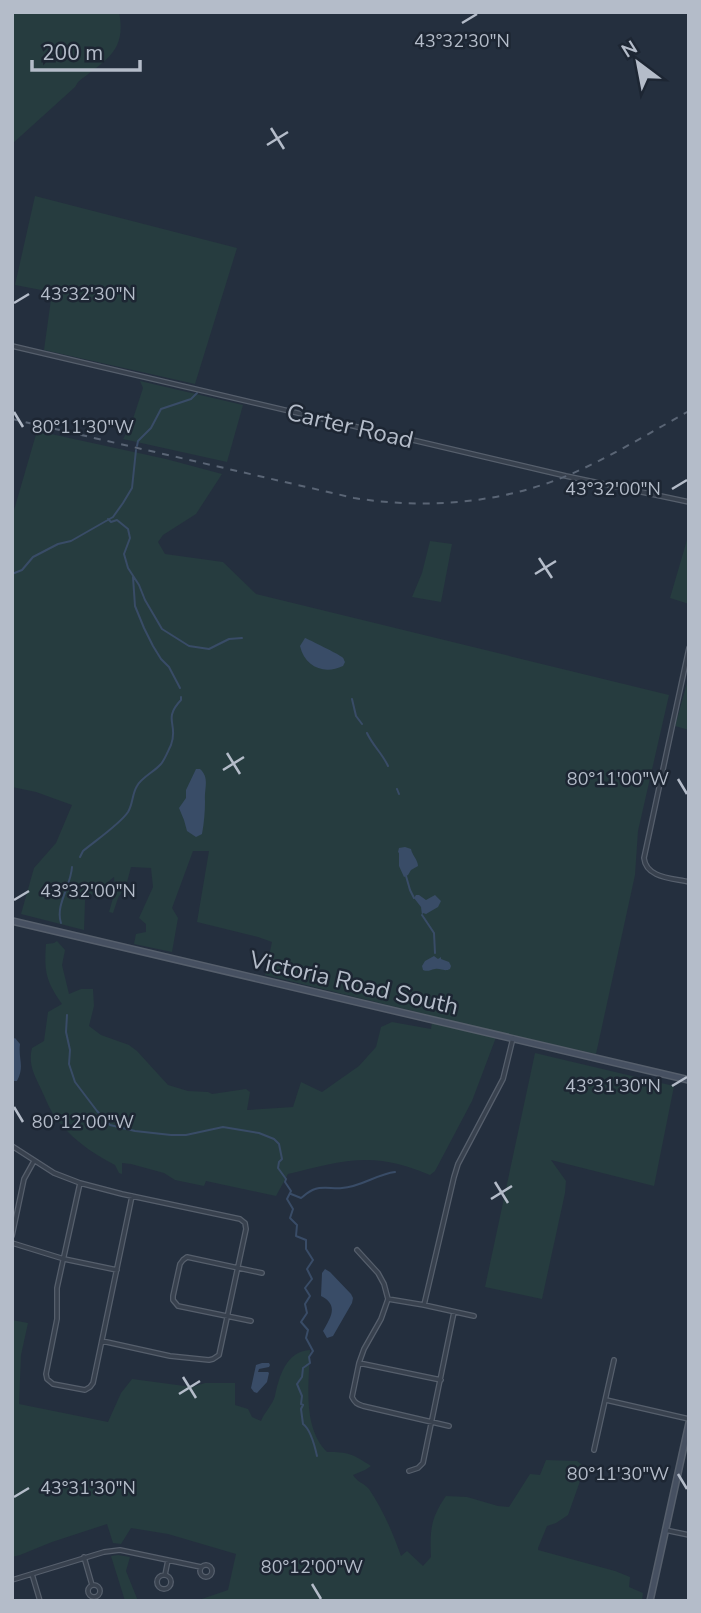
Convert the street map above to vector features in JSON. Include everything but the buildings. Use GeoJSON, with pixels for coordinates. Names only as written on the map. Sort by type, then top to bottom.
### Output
{"type":"FeatureCollection","features":[{"type":"Feature","properties":{"kind":"main road","name":"Victoria Road South"},"geometry":{"type":"LineString","coordinates":[[12,921],[689,1080]]}},
{"type":"Feature","properties":{"kind":"main road"},"geometry":{"type":"LineString","coordinates":[[650,1601],[689,1421]]}},
{"type":"Feature","properties":{"kind":"street","name":"Carter Road"},"geometry":{"type":"LineString","coordinates":[[12,346],[566,476],[689,502]]}},
{"type":"Feature","properties":{"kind":"street"},"geometry":{"type":"LineString","coordinates":[[689,648],[643,858],[651,873],[689,882]]}},
{"type":"Feature","properties":{"kind":"street"},"geometry":{"type":"LineString","coordinates":[[424,1304],[454,1177],[503,1079],[513,1038]]}},
{"type":"Feature","properties":{"kind":"street"},"geometry":{"type":"LineString","coordinates":[[12,1146],[64,1178],[243,1220],[246,1229],[219,1355],[214,1359],[170,1356],[102,1341]]}},
{"type":"Feature","properties":{"kind":"street"},"geometry":{"type":"LineString","coordinates":[[12,1236],[24,1179],[34,1160]]}},
{"type":"Feature","properties":{"kind":"street"},"geometry":{"type":"LineString","coordinates":[[80,1183],[57,1295],[56,1325],[46,1374],[52,1384],[82,1390],[90,1387],[93,1382],[132,1196]]}},
{"type":"Feature","properties":{"kind":"street"},"geometry":{"type":"LineString","coordinates":[[12,1243],[64,1259],[117,1270]]}},
{"type":"Feature","properties":{"kind":"street"},"geometry":{"type":"LineString","coordinates":[[357,1250],[378,1273],[388,1299],[381,1319],[363,1349],[352,1397],[357,1404],[449,1426]]}},
{"type":"Feature","properties":{"kind":"street"},"geometry":{"type":"LineString","coordinates":[[251,1321],[178,1306],[173,1296],[180,1264],[184,1258],[189,1257],[262,1273]]}},
{"type":"Feature","properties":{"kind":"street"},"geometry":{"type":"LineString","coordinates":[[388,1299],[474,1316]]}},
{"type":"Feature","properties":{"kind":"street"},"geometry":{"type":"LineString","coordinates":[[409,1471],[424,1463],[454,1312]]}},
{"type":"Feature","properties":{"kind":"street"},"geometry":{"type":"LineString","coordinates":[[594,1450],[614,1360]]}},
{"type":"Feature","properties":{"kind":"street"},"geometry":{"type":"LineString","coordinates":[[359,1363],[441,1380]]}},
{"type":"Feature","properties":{"kind":"street"},"geometry":{"type":"LineString","coordinates":[[606,1400],[689,1421]]}},
{"type":"Feature","properties":{"kind":"street"},"geometry":{"type":"LineString","coordinates":[[665,1530],[689,1535]]}},
{"type":"Feature","properties":{"kind":"street"},"geometry":{"type":"LineString","coordinates":[[12,1580],[104,1552],[120,1550],[201,1567]]}},
{"type":"Feature","properties":{"kind":"street"},"geometry":{"type":"LineString","coordinates":[[84,1558],[92,1585]]}},
{"type":"Feature","properties":{"kind":"street"},"geometry":{"type":"LineString","coordinates":[[165,1575],[169,1560]]}},
{"type":"Feature","properties":{"kind":"street"},"geometry":{"type":"LineString","coordinates":[[32,1574],[40,1601]]}},
{"type":"Feature","properties":{"kind":"green space"},"geometry":{"type":"Polygon","coordinates":[[[12,12],[119,12],[121,26],[120,37],[112,54],[12,144],[12,12]]]}},
{"type":"Feature","properties":{"kind":"green space"},"geometry":{"type":"Polygon","coordinates":[[[35,196],[237,248],[195,384],[44,350],[52,292],[15,285],[35,196]]]}},
{"type":"Feature","properties":{"kind":"green space"},"geometry":{"type":"Polygon","coordinates":[[[140,381],[243,405],[227,462],[123,439],[131,425],[143,388],[140,381]]]}},
{"type":"Feature","properties":{"kind":"green space"},"geometry":{"type":"Polygon","coordinates":[[[37,431],[222,474],[196,514],[163,535],[158,542],[165,554],[223,562],[256,594],[669,695],[638,831],[635,875],[596,1054],[498,1032],[472,1101],[435,1171],[430,1175],[388,1162],[346,1162],[288,1174],[276,1196],[206,1181],[204,1186],[175,1180],[164,1173],[131,1164],[122,1163],[122,1174],[115,1165],[73,1137],[51,1111],[34,1074],[31,1059],[32,1048],[44,1041],[48,1012],[62,1004],[49,982],[45,962],[46,944],[57,941],[65,950],[62,965],[69,994],[81,989],[93,989],[94,1006],[89,1026],[101,1035],[129,1045],[168,1085],[212,1094],[246,1089],[250,1092],[247,1110],[293,1107],[301,1082],[322,1092],[359,1066],[376,1047],[381,1027],[392,1022],[431,1029],[433,1016],[265,975],[272,942],[197,922],[209,851],[193,851],[172,908],[178,918],[172,952],[134,944],[136,934],[146,932],[146,924],[139,918],[153,887],[151,868],[131,867],[126,886],[113,913],[109,912],[115,891],[114,877],[85,900],[84,930],[21,914],[34,868],[56,843],[72,805],[36,792],[12,787],[12,517],[37,431]]]}},
{"type":"Feature","properties":{"kind":"green space"},"geometry":{"type":"Polygon","coordinates":[[[689,533],[689,604],[670,598],[689,533]]]}},
{"type":"Feature","properties":{"kind":"green space"},"geometry":{"type":"Polygon","coordinates":[[[430,541],[452,544],[441,602],[412,597],[422,573],[430,541]]]}},
{"type":"Feature","properties":{"kind":"green space"},"geometry":{"type":"Polygon","coordinates":[[[689,676],[689,730],[675,726],[689,676]]]}},
{"type":"Feature","properties":{"kind":"green space"},"geometry":{"type":"Polygon","coordinates":[[[535,1053],[674,1086],[654,1186],[551,1160],[566,1181],[542,1299],[485,1287],[535,1053]]]}},
{"type":"Feature","properties":{"kind":"green space"},"geometry":{"type":"Polygon","coordinates":[[[12,1320],[28,1323],[21,1355],[19,1404],[108,1422],[121,1393],[132,1379],[192,1387],[205,1383],[235,1383],[235,1405],[248,1409],[252,1417],[261,1421],[274,1399],[289,1360],[302,1351],[310,1350],[310,1417],[319,1442],[327,1452],[350,1454],[371,1466],[353,1475],[374,1497],[401,1556],[407,1551],[423,1566],[431,1557],[432,1525],[446,1496],[467,1497],[509,1507],[530,1474],[540,1475],[546,1460],[577,1461],[585,1467],[568,1515],[547,1526],[538,1550],[630,1577],[629,1587],[643,1593],[642,1601],[196,1601],[228,1590],[236,1554],[168,1534],[131,1528],[121,1544],[113,1543],[107,1524],[12,1557],[12,1320]]]}},
{"type":"Feature","properties":{"kind":"green space"},"geometry":{"type":"Polygon","coordinates":[[[111,1556],[130,1557],[126,1571],[138,1601],[125,1601],[111,1556]]]}},
{"type":"Feature","properties":{"kind":"water"},"geometry":{"type":"Polygon","coordinates":[[[305,638],[343,657],[343,666],[329,670],[311,664],[300,646],[305,638]]]}},
{"type":"Feature","properties":{"kind":"water"},"geometry":{"type":"Polygon","coordinates":[[[196,769],[203,772],[206,784],[202,834],[196,837],[187,831],[179,808],[186,798],[186,790],[196,769]]]}},
{"type":"Feature","properties":{"kind":"water"},"geometry":{"type":"Polygon","coordinates":[[[399,848],[411,849],[418,866],[404,877],[399,866],[398,852],[399,848]]]}},
{"type":"Feature","properties":{"kind":"water"},"geometry":{"type":"Polygon","coordinates":[[[416,895],[426,900],[435,895],[441,901],[438,907],[422,915],[421,907],[414,898],[416,895]]]}},
{"type":"Feature","properties":{"kind":"water"},"geometry":{"type":"Polygon","coordinates":[[[434,956],[449,962],[450,969],[423,970],[425,961],[434,956]]]}},
{"type":"Feature","properties":{"kind":"water"},"geometry":{"type":"Polygon","coordinates":[[[15,1038],[20,1044],[21,1067],[17,1081],[12,1081],[12,1040],[15,1038]]]}},
{"type":"Feature","properties":{"kind":"water"},"geometry":{"type":"Polygon","coordinates":[[[325,1269],[353,1298],[333,1336],[327,1338],[323,1331],[331,1316],[332,1307],[321,1296],[322,1273],[325,1269]]]}},
{"type":"Feature","properties":{"kind":"water"},"geometry":{"type":"Polygon","coordinates":[[[256,1365],[270,1365],[258,1372],[269,1373],[267,1382],[257,1393],[251,1388],[256,1365]]]}},
{"type":"Feature","properties":{"kind":"waterway"},"geometry":{"type":"LineString","coordinates":[[137,446],[161,409],[191,399],[197,393]]}},
{"type":"Feature","properties":{"kind":"waterway"},"geometry":{"type":"LineString","coordinates":[[12,574],[22,570],[33,557],[58,544],[71,541],[113,517],[132,488],[136,450]]}},
{"type":"Feature","properties":{"kind":"waterway"},"geometry":{"type":"LineString","coordinates":[[108,519],[111,522],[117,520],[128,529],[130,538],[124,554],[128,568],[162,629],[189,646],[209,649],[229,639],[242,638]]}},
{"type":"Feature","properties":{"kind":"waterway"},"geometry":{"type":"LineString","coordinates":[[133,577],[135,606],[144,628],[180,688]]}},
{"type":"Feature","properties":{"kind":"waterway"},"geometry":{"type":"LineString","coordinates":[[80,857],[83,851],[124,817],[130,809],[139,783],[162,762],[171,745],[172,717],[181,697]]}},
{"type":"Feature","properties":{"kind":"waterway"},"geometry":{"type":"LineString","coordinates":[[352,699],[356,716],[362,724]]}},
{"type":"Feature","properties":{"kind":"waterway"},"geometry":{"type":"LineString","coordinates":[[367,733],[388,766]]}},
{"type":"Feature","properties":{"kind":"waterway"},"geometry":{"type":"LineString","coordinates":[[397,789],[399,794]]}},
{"type":"Feature","properties":{"kind":"waterway"},"geometry":{"type":"LineString","coordinates":[[61,923],[60,909],[72,867]]}},
{"type":"Feature","properties":{"kind":"waterway"},"geometry":{"type":"LineString","coordinates":[[406,876],[414,898]]}},
{"type":"Feature","properties":{"kind":"waterway"},"geometry":{"type":"LineString","coordinates":[[422,915],[434,933],[435,953]]}},
{"type":"Feature","properties":{"kind":"waterway"},"geometry":{"type":"LineString","coordinates":[[67,1015],[69,1064],[75,1082],[110,1125],[171,1135],[186,1135],[223,1127],[259,1133],[279,1144],[282,1159],[278,1168],[291,1191],[287,1199],[293,1209],[290,1218],[297,1225],[296,1236],[306,1240],[306,1249],[313,1260],[307,1269],[312,1279],[305,1288],[310,1296],[305,1304],[307,1313],[301,1322],[308,1330],[306,1338],[313,1351],[309,1357],[310,1363],[303,1368],[302,1377],[297,1384],[302,1396],[303,1424],[314,1443],[317,1456]]}},
{"type":"Feature","properties":{"kind":"waterway"},"geometry":{"type":"LineString","coordinates":[[291,1194],[301,1198],[318,1188],[349,1187],[395,1172]]}},
{"type":"Feature","properties":{"kind":"railway"},"geometry":{"type":"LineString","coordinates":[[12,419],[354,498],[383,502],[440,503],[497,497],[553,481],[608,456],[689,411]]}}]}
